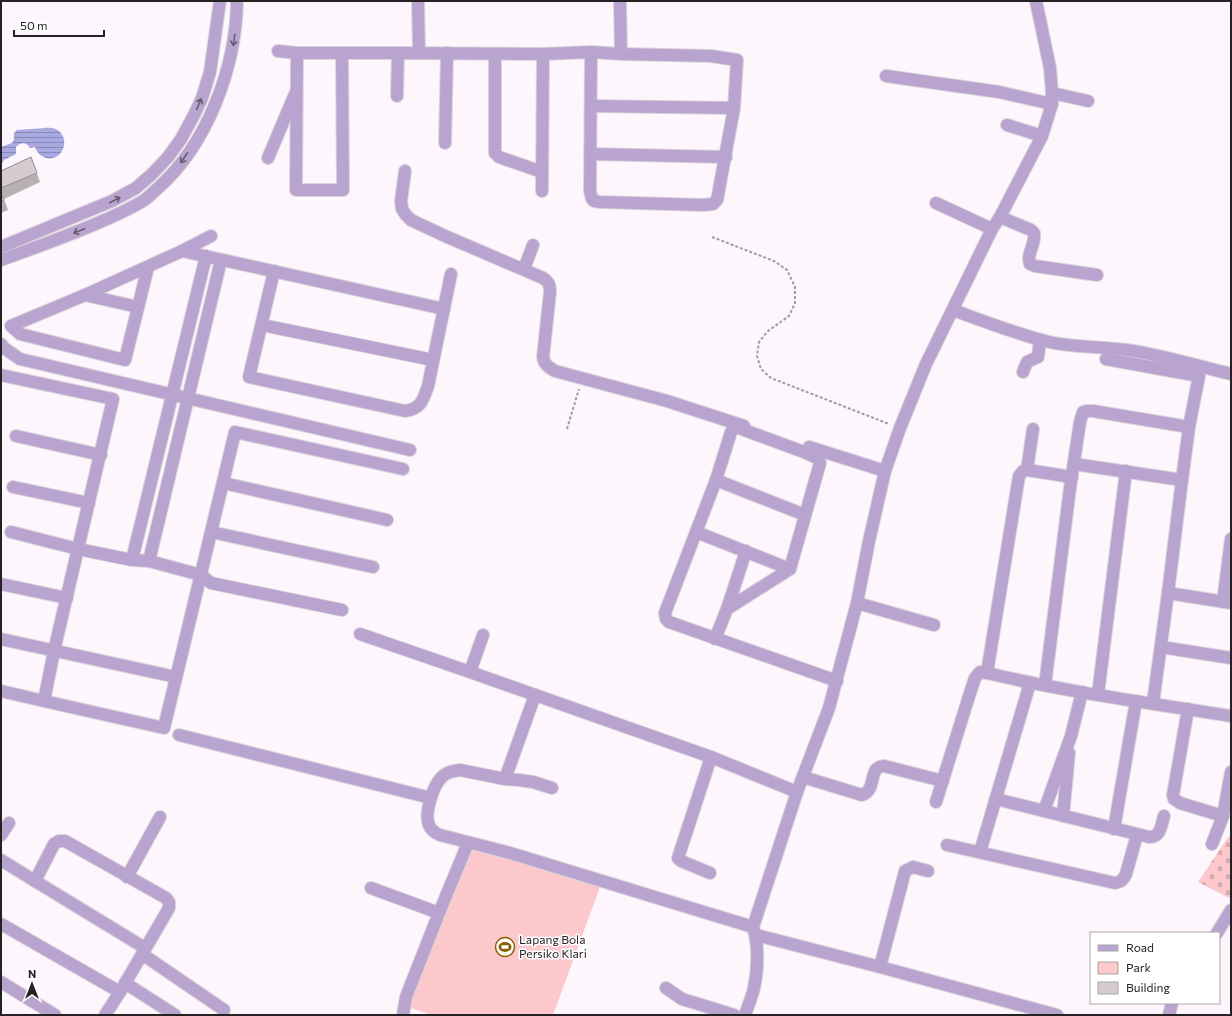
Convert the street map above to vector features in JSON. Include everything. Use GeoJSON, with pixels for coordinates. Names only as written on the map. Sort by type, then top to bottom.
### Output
{"type":"FeatureCollection","features":[{"type":"Feature","properties":{"kind":"street"},"geometry":{"type":"LineString","coordinates":[[1,247],[112,201],[136,188],[168,157],[181,139],[199,104],[210,72],[220,1]]}},
{"type":"Feature","properties":{"kind":"street"},"geometry":{"type":"LineString","coordinates":[[1,260],[54,241],[116,215],[142,202],[165,182],[199,136],[226,76],[231,57],[237,15],[237,1]]}},
{"type":"Feature","properties":{"kind":"street"},"geometry":{"type":"LineString","coordinates":[[418,1],[419,54]]}},
{"type":"Feature","properties":{"kind":"street"},"geometry":{"type":"LineString","coordinates":[[620,1],[621,54]]}},
{"type":"Feature","properties":{"kind":"street"},"geometry":{"type":"LineString","coordinates":[[745,1015],[754,988],[757,963],[755,931],[798,792],[829,708],[837,681],[857,603],[869,541],[886,471],[900,428],[926,364],[992,229],[1000,217],[1042,136],[1052,99],[1050,68],[1036,1]]}},
{"type":"Feature","properties":{"kind":"street"},"geometry":{"type":"LineString","coordinates":[[278,51],[297,53],[419,54],[543,54],[591,52],[710,56],[737,60],[734,108],[726,157],[717,200],[713,204],[594,201],[592,199],[590,196],[591,52]]}},
{"type":"Feature","properties":{"kind":"street"},"geometry":{"type":"LineString","coordinates":[[297,53],[296,190],[343,190],[342,53]]}},
{"type":"Feature","properties":{"kind":"street"},"geometry":{"type":"LineString","coordinates":[[397,96],[398,53]]}},
{"type":"Feature","properties":{"kind":"street"},"geometry":{"type":"LineString","coordinates":[[445,143],[447,53]]}},
{"type":"Feature","properties":{"kind":"street"},"geometry":{"type":"LineString","coordinates":[[495,54],[495,153],[499,158],[542,172]]}},
{"type":"Feature","properties":{"kind":"street"},"geometry":{"type":"LineString","coordinates":[[542,191],[543,54]]}},
{"type":"Feature","properties":{"kind":"street"},"geometry":{"type":"LineString","coordinates":[[886,76],[1052,99],[1088,100]]}},
{"type":"Feature","properties":{"kind":"street"},"geometry":{"type":"LineString","coordinates":[[268,158],[297,89]]}},
{"type":"Feature","properties":{"kind":"street"},"geometry":{"type":"LineString","coordinates":[[591,106],[734,108]]}},
{"type":"Feature","properties":{"kind":"street"},"geometry":{"type":"LineString","coordinates":[[1007,124],[1042,136]]}},
{"type":"Feature","properties":{"kind":"street"},"geometry":{"type":"LineString","coordinates":[[590,154],[726,157]]}},
{"type":"Feature","properties":{"kind":"street"},"geometry":{"type":"LineString","coordinates":[[405,171],[401,201],[402,209],[411,220],[544,278],[548,282],[550,286],[543,357],[547,366],[555,371],[667,401],[736,425],[886,471]]}},
{"type":"Feature","properties":{"kind":"street"},"geometry":{"type":"LineString","coordinates":[[936,203],[992,229]]}},
{"type":"Feature","properties":{"kind":"street"},"geometry":{"type":"LineString","coordinates":[[1000,217],[1031,230],[1034,233],[1035,237],[1028,260],[1030,264],[1097,275]]}},
{"type":"Feature","properties":{"kind":"street"},"geometry":{"type":"LineString","coordinates":[[50,227],[54,241]]}},
{"type":"Feature","properties":{"kind":"street"},"geometry":{"type":"LineString","coordinates":[[148,267],[125,360],[20,334],[11,326],[148,267],[211,236]]}},
{"type":"Feature","properties":{"kind":"street"},"geometry":{"type":"LineString","coordinates":[[524,269],[533,245]]}},
{"type":"Feature","properties":{"kind":"street"},"geometry":{"type":"LineString","coordinates":[[182,251],[444,309]]}},
{"type":"Feature","properties":{"kind":"street"},"geometry":{"type":"LineString","coordinates":[[132,560],[206,256]]}},
{"type":"Feature","properties":{"kind":"street"},"geometry":{"type":"LineString","coordinates":[[149,561],[221,260]]}},
{"type":"Feature","properties":{"kind":"street"},"geometry":{"type":"LineString","coordinates":[[274,271],[249,377],[405,411],[414,410],[423,401],[428,386],[451,274]]}},
{"type":"Feature","properties":{"kind":"street"},"geometry":{"type":"LineString","coordinates":[[85,295],[138,307]]}},
{"type":"Feature","properties":{"kind":"street"},"geometry":{"type":"LineString","coordinates":[[953,310],[1040,340],[1066,345],[1134,351],[1231,374]]}},
{"type":"Feature","properties":{"kind":"street"},"geometry":{"type":"LineString","coordinates":[[262,325],[433,360]]}},
{"type":"Feature","properties":{"kind":"street"},"geometry":{"type":"LineString","coordinates":[[1023,372],[1027,362],[1038,357],[1040,340]]}},
{"type":"Feature","properties":{"kind":"street"},"geometry":{"type":"LineString","coordinates":[[1,344],[4,348],[20,359],[410,450]]}},
{"type":"Feature","properties":{"kind":"street"},"geometry":{"type":"LineString","coordinates":[[1106,359],[1199,376],[1189,427],[1153,703]]}},
{"type":"Feature","properties":{"kind":"street"},"geometry":{"type":"LineString","coordinates":[[1,375],[113,399],[66,598],[44,701]]}},
{"type":"Feature","properties":{"kind":"street"},"geometry":{"type":"LineString","coordinates":[[1044,685],[1072,477],[1080,422],[1083,412],[1093,410],[1189,427]]}},
{"type":"Feature","properties":{"kind":"street"},"geometry":{"type":"LineString","coordinates":[[736,425],[732,430],[716,480],[665,616],[669,622],[837,681]]}},
{"type":"Feature","properties":{"kind":"street"},"geometry":{"type":"LineString","coordinates":[[727,609],[790,569],[820,462],[819,459],[804,452],[736,425]]}},
{"type":"Feature","properties":{"kind":"street"},"geometry":{"type":"LineString","coordinates":[[1027,470],[1033,429]]}},
{"type":"Feature","properties":{"kind":"street"},"geometry":{"type":"LineString","coordinates":[[1,691],[164,728],[235,432],[403,469]]}},
{"type":"Feature","properties":{"kind":"street"},"geometry":{"type":"LineString","coordinates":[[16,436],[101,455]]}},
{"type":"Feature","properties":{"kind":"street"},"geometry":{"type":"LineString","coordinates":[[1074,464],[1182,480]]}},
{"type":"Feature","properties":{"kind":"street"},"geometry":{"type":"LineString","coordinates":[[987,673],[1019,476],[1023,471],[1027,470],[1072,477]]}},
{"type":"Feature","properties":{"kind":"street"},"geometry":{"type":"LineString","coordinates":[[1098,694],[1126,472]]}},
{"type":"Feature","properties":{"kind":"street"},"geometry":{"type":"LineString","coordinates":[[716,480],[805,515]]}},
{"type":"Feature","properties":{"kind":"street"},"geometry":{"type":"LineString","coordinates":[[223,483],[387,520]]}},
{"type":"Feature","properties":{"kind":"street"},"geometry":{"type":"LineString","coordinates":[[13,487],[89,503]]}},
{"type":"Feature","properties":{"kind":"street"},"geometry":{"type":"LineString","coordinates":[[11,532],[78,549],[132,560],[149,561],[201,575],[211,583],[342,610]]}},
{"type":"Feature","properties":{"kind":"street"},"geometry":{"type":"LineString","coordinates":[[211,532],[373,567]]}},
{"type":"Feature","properties":{"kind":"street"},"geometry":{"type":"LineString","coordinates":[[696,532],[790,569]]}},
{"type":"Feature","properties":{"kind":"street"},"geometry":{"type":"LineString","coordinates":[[1168,593],[1227,603],[1231,539]]}},
{"type":"Feature","properties":{"kind":"street"},"geometry":{"type":"LineString","coordinates":[[715,639],[727,609],[746,551]]}},
{"type":"Feature","properties":{"kind":"street"},"geometry":{"type":"LineString","coordinates":[[1,584],[66,598]]}},
{"type":"Feature","properties":{"kind":"street"},"geometry":{"type":"LineString","coordinates":[[857,603],[934,624]]}},
{"type":"Feature","properties":{"kind":"street"},"geometry":{"type":"LineString","coordinates":[[360,634],[712,757],[798,792]]}},
{"type":"Feature","properties":{"kind":"street"},"geometry":{"type":"LineString","coordinates":[[470,672],[483,635]]}},
{"type":"Feature","properties":{"kind":"street"},"geometry":{"type":"LineString","coordinates":[[1,640],[176,677]]}},
{"type":"Feature","properties":{"kind":"street"},"geometry":{"type":"LineString","coordinates":[[1161,647],[1231,658]]}},
{"type":"Feature","properties":{"kind":"street"},"geometry":{"type":"LineString","coordinates":[[936,802],[975,678],[980,672],[1030,683],[1231,716]]}},
{"type":"Feature","properties":{"kind":"street"},"geometry":{"type":"LineString","coordinates":[[980,852],[1030,683]]}},
{"type":"Feature","properties":{"kind":"street"},"geometry":{"type":"LineString","coordinates":[[1044,811],[1070,736],[1082,692]]}},
{"type":"Feature","properties":{"kind":"street"},"geometry":{"type":"LineString","coordinates":[[505,779],[535,695]]}},
{"type":"Feature","properties":{"kind":"street"},"geometry":{"type":"LineString","coordinates":[[1114,829],[1136,700]]}},
{"type":"Feature","properties":{"kind":"street"},"geometry":{"type":"LineString","coordinates":[[1188,709],[1173,795],[1174,799],[1180,803],[1223,816]]}},
{"type":"Feature","properties":{"kind":"street"},"geometry":{"type":"LineString","coordinates":[[178,736],[430,798]]}},
{"type":"Feature","properties":{"kind":"street"},"geometry":{"type":"LineString","coordinates":[[1063,816],[1070,736]]}},
{"type":"Feature","properties":{"kind":"street"},"geometry":{"type":"LineString","coordinates":[[710,873],[681,862],[678,858],[712,757]]}},
{"type":"Feature","properties":{"kind":"street"},"geometry":{"type":"LineString","coordinates":[[803,777],[862,795],[867,793],[871,788],[874,770],[879,766],[943,781]]}},
{"type":"Feature","properties":{"kind":"street"},"geometry":{"type":"LineString","coordinates":[[552,788],[533,782],[505,779],[460,770],[453,771],[441,778],[437,783],[430,798],[427,819],[434,832],[440,835],[510,853],[755,931],[1036,1012],[1057,1015]]}},
{"type":"Feature","properties":{"kind":"street"},"geometry":{"type":"LineString","coordinates":[[1212,844],[1223,816],[1231,772]]}},
{"type":"Feature","properties":{"kind":"street"},"geometry":{"type":"LineString","coordinates":[[996,799],[1149,838],[1158,835],[1164,816]]}},
{"type":"Feature","properties":{"kind":"street"},"geometry":{"type":"LineString","coordinates":[[128,877],[160,817]]}},
{"type":"Feature","properties":{"kind":"street"},"geometry":{"type":"LineString","coordinates":[[1,835],[9,823]]}},
{"type":"Feature","properties":{"kind":"street"},"geometry":{"type":"LineString","coordinates":[[947,845],[1115,883],[1124,879],[1137,834]]}},
{"type":"Feature","properties":{"kind":"street"},"geometry":{"type":"LineString","coordinates":[[35,880],[54,844],[59,841],[65,841],[166,898],[169,902],[169,908],[123,988],[105,1015]]}},
{"type":"Feature","properties":{"kind":"street"},"geometry":{"type":"LineString","coordinates":[[403,1015],[406,997],[468,843]]}},
{"type":"Feature","properties":{"kind":"street"},"geometry":{"type":"LineString","coordinates":[[1,860],[35,880],[144,951],[224,1010]]}},
{"type":"Feature","properties":{"kind":"street"},"geometry":{"type":"LineString","coordinates":[[880,967],[905,871],[913,867],[928,871]]}},
{"type":"Feature","properties":{"kind":"street"},"geometry":{"type":"LineString","coordinates":[[371,888],[439,913]]}},
{"type":"Feature","properties":{"kind":"street"},"geometry":{"type":"LineString","coordinates":[[1218,932],[1231,910]]}},
{"type":"Feature","properties":{"kind":"street"},"geometry":{"type":"LineString","coordinates":[[1,924],[175,1015]]}},
{"type":"Feature","properties":{"kind":"street"},"geometry":{"type":"LineString","coordinates":[[1,982],[55,1015]]}},
{"type":"Feature","properties":{"kind":"street"},"geometry":{"type":"LineString","coordinates":[[666,988],[682,999],[734,1015]]}},
{"type":"Feature","properties":{"kind":"street"},"geometry":{"type":"LineString","coordinates":[[1169,1015],[1172,1004]]}},
{"type":"Feature","properties":{"kind":"path"},"geometry":{"type":"LineString","coordinates":[[712,237],[774,261],[787,270],[795,287],[795,303],[789,316],[768,331],[759,342],[757,356],[760,369],[771,378],[900,428]]}},
{"type":"Feature","properties":{"kind":"path"},"geometry":{"type":"LineString","coordinates":[[566,429],[582,379]]}},
{"type":"Feature","properties":{"kind":"green space"},"geometry":{"type":"Polygon","coordinates":[[[1231,833],[1231,899],[1198,882],[1231,833]]]}},
{"type":"Feature","properties":{"kind":"green space","name":"Lapang Bola Persiko Klari"},"geometry":{"type":"Polygon","coordinates":[[[470,846],[600,887],[553,1015],[431,1015],[408,1007],[470,846]]]}},
{"type":"Feature","properties":{"kind":"water"},"geometry":{"type":"Polygon","coordinates":[[[45,128],[54,129],[60,132],[63,137],[63,150],[59,155],[53,158],[46,158],[39,154],[35,147],[30,148],[25,144],[20,144],[16,147],[16,154],[4,160],[1,165],[1,147],[12,143],[14,133],[17,130],[45,128]]]}},
{"type":"Feature","properties":{"kind":"building"},"geometry":{"type":"Polygon","coordinates":[[[31,157],[37,173],[1,188],[1,171],[31,157]]]}},
{"type":"Feature","properties":{"kind":"building"},"geometry":{"type":"Polygon","coordinates":[[[1,194],[4,200],[1,201],[1,194]]]}},
{"type":"Feature","properties":{"kind":"place","name":"Lapang Bola Persiko Klari"},"geometry":{"type":"Point","coordinates":[505,947]}}]}
